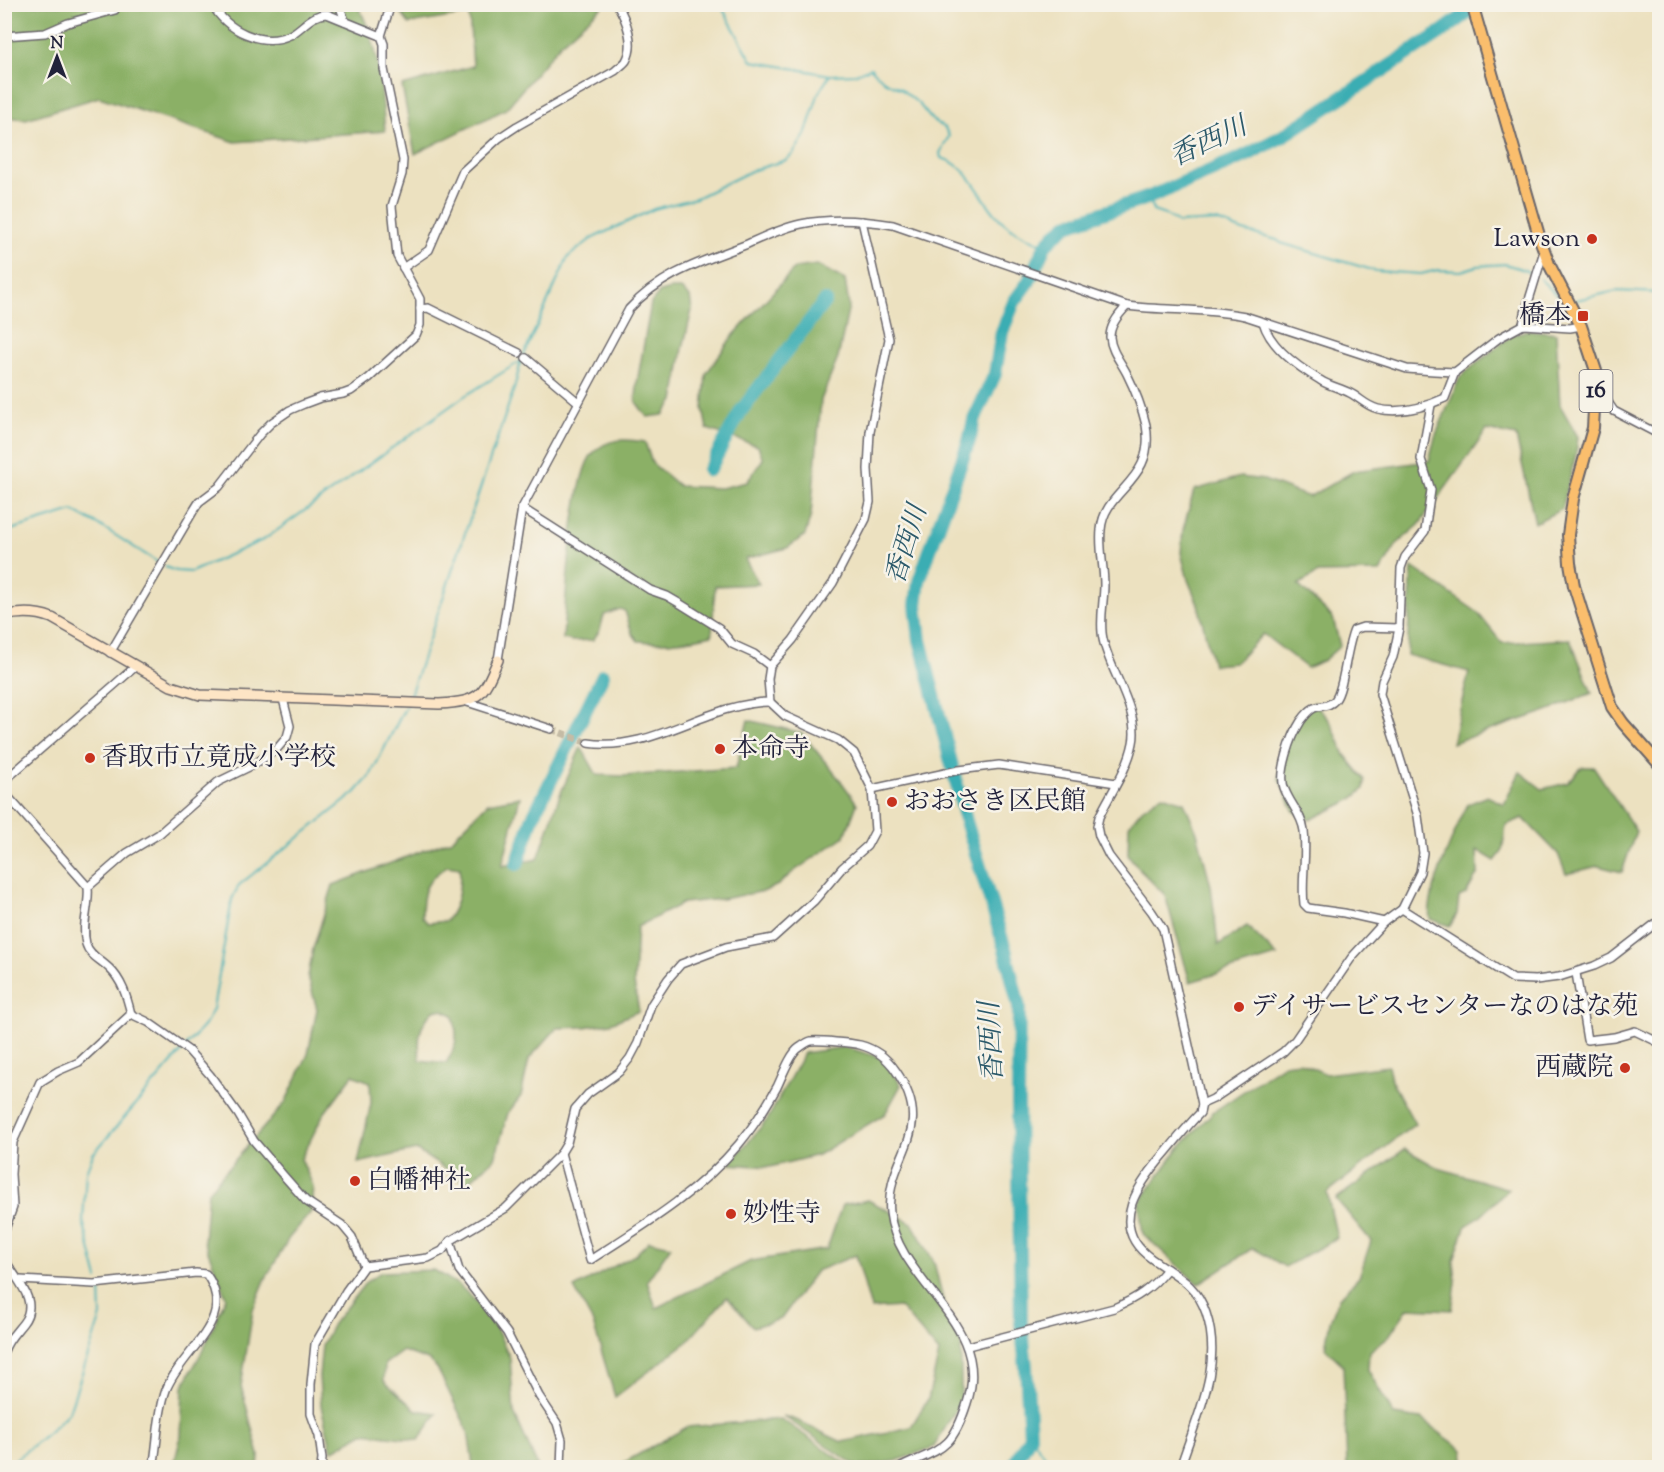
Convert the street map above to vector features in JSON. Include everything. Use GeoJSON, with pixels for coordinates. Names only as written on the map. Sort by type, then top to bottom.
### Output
{"type":"FeatureCollection","features":[{"type":"Feature","properties":{"kind":"main road","name":"16"},"geometry":{"type":"LineString","coordinates":[[1473,8],[1544,251],[1581,326],[1596,371],[1593,428],[1573,500],[1568,535],[1574,586],[1612,707],[1659,765]]}},
{"type":"Feature","properties":{"kind":"street"},"geometry":{"type":"LineString","coordinates":[[4,36],[45,33],[68,23],[115,10],[117,4]]}},
{"type":"Feature","properties":{"kind":"street"},"geometry":{"type":"LineString","coordinates":[[212,4],[223,20],[245,34],[259,38],[290,35],[308,21],[322,14],[381,36]]}},
{"type":"Feature","properties":{"kind":"street"},"geometry":{"type":"LineString","coordinates":[[339,4],[345,21]]}},
{"type":"Feature","properties":{"kind":"street"},"geometry":{"type":"LineString","coordinates":[[110,653],[199,502],[219,487],[260,434],[290,410],[320,398],[351,391],[369,378],[416,335],[420,325],[420,299],[397,256],[392,206],[402,174],[403,160],[384,69],[384,44],[381,36],[391,4]]}},
{"type":"Feature","properties":{"kind":"street"},"geometry":{"type":"LineString","coordinates":[[404,268],[429,250],[464,171],[475,160],[499,138],[517,126],[615,71],[626,60],[629,48],[629,29],[617,4]]}},
{"type":"Feature","properties":{"kind":"street"},"geometry":{"type":"LineString","coordinates":[[467,702],[484,690],[498,660],[522,508],[629,309],[648,289],[676,272],[799,224],[833,220],[893,225],[1127,306],[1153,310],[1228,313],[1263,322],[1407,369],[1455,372]]}},
{"type":"Feature","properties":{"kind":"street"},"geometry":{"type":"LineString","coordinates":[[321,1467],[319,1436],[311,1414],[315,1344],[346,1291],[364,1266],[428,1258],[442,1251],[450,1240],[506,1208],[561,1153],[567,1143],[576,1109],[588,1094],[619,1072],[630,1058],[638,1043],[651,1005],[681,964],[726,947],[774,938],[813,901],[842,868],[867,846],[875,831],[872,789],[854,753],[838,740],[785,716],[770,702],[768,679],[770,666],[793,640],[833,583],[866,519],[870,502],[868,469],[870,432],[889,339],[862,221]]}},
{"type":"Feature","properties":{"kind":"street"},"geometry":{"type":"LineString","coordinates":[[1523,325],[1544,251]]}},
{"type":"Feature","properties":{"kind":"street"},"geometry":{"type":"LineString","coordinates":[[1127,306],[1113,325],[1110,336],[1113,350],[1139,402],[1146,426],[1147,447],[1143,464],[1108,509],[1101,529],[1104,583],[1102,637],[1132,717],[1134,741],[1097,826],[1099,836],[1109,856],[1152,912],[1162,929],[1203,1104],[1200,1113],[1137,1188],[1128,1216],[1132,1236],[1150,1257],[1186,1281],[1198,1294],[1206,1314],[1210,1336],[1208,1390],[1180,1467]]}},
{"type":"Feature","properties":{"kind":"street"},"geometry":{"type":"LineString","coordinates":[[420,309],[428,308],[519,353]]}},
{"type":"Feature","properties":{"kind":"street"},"geometry":{"type":"LineString","coordinates":[[1263,322],[1266,333],[1299,366],[1321,381],[1352,394],[1366,405],[1380,409],[1401,410],[1431,405],[1445,398],[1455,372],[1499,338],[1523,325],[1570,328],[1581,326]]}},
{"type":"Feature","properties":{"kind":"street"},"geometry":{"type":"LineString","coordinates":[[526,358],[578,402]]}},
{"type":"Feature","properties":{"kind":"street"},"geometry":{"type":"LineString","coordinates":[[1596,388],[1602,392],[1614,411],[1659,435]]}},
{"type":"Feature","properties":{"kind":"street"},"geometry":{"type":"LineString","coordinates":[[1203,1104],[1283,1052],[1294,1040],[1352,957],[1384,922],[1402,909],[1420,872],[1423,853],[1418,816],[1380,694],[1399,628],[1401,568],[1405,557],[1425,531],[1431,490],[1421,459],[1431,405]]}},
{"type":"Feature","properties":{"kind":"street"},"geometry":{"type":"LineString","coordinates":[[522,508],[650,590],[667,596],[719,628],[732,645],[754,654],[770,666]]}},
{"type":"Feature","properties":{"kind":"street"},"geometry":{"type":"LineString","coordinates":[[4,616],[28,613],[46,616],[171,686],[200,696],[440,704],[467,702],[551,729]]}},
{"type":"Feature","properties":{"kind":"street"},"geometry":{"type":"LineString","coordinates":[[1384,922],[1308,908],[1304,904],[1304,831],[1299,812],[1284,789],[1283,778],[1286,758],[1302,720],[1314,708],[1327,706],[1335,701],[1339,693],[1349,640],[1354,630],[1363,627],[1399,628]]}},
{"type":"Feature","properties":{"kind":"street"},"geometry":{"type":"LineString","coordinates":[[4,781],[135,666]]}},
{"type":"Feature","properties":{"kind":"street"},"geometry":{"type":"LineString","coordinates":[[88,887],[127,853],[159,834],[218,782],[253,765],[276,750],[287,737],[290,726],[283,699]]}},
{"type":"Feature","properties":{"kind":"street"},"geometry":{"type":"LineString","coordinates":[[588,743],[604,745],[645,738],[671,731],[703,716],[750,702],[770,702]]}},
{"type":"Feature","properties":{"kind":"street"},"geometry":{"type":"LineString","coordinates":[[872,789],[948,772],[999,765],[1116,783]]}},
{"type":"Feature","properties":{"kind":"street"},"geometry":{"type":"LineString","coordinates":[[4,792],[88,887],[89,897],[85,916],[86,943],[90,952],[111,969],[121,983],[128,999],[130,1014]]}},
{"type":"Feature","properties":{"kind":"street"},"geometry":{"type":"LineString","coordinates":[[1402,909],[1513,978],[1536,980],[1576,973],[1611,958],[1659,920]]}},
{"type":"Feature","properties":{"kind":"street"},"geometry":{"type":"LineString","coordinates":[[1576,973],[1587,1040],[1614,1037],[1635,1031],[1659,1043]]}},
{"type":"Feature","properties":{"kind":"street"},"geometry":{"type":"LineString","coordinates":[[130,1014],[148,1022],[188,1050],[210,1075],[254,1141],[283,1175],[306,1201],[342,1225],[352,1237],[364,1266]]}},
{"type":"Feature","properties":{"kind":"street"},"geometry":{"type":"LineString","coordinates":[[4,1232],[13,1208],[11,1174],[13,1142],[40,1082],[79,1062],[130,1014]]}},
{"type":"Feature","properties":{"kind":"street"},"geometry":{"type":"LineString","coordinates":[[561,1153],[590,1260],[708,1178],[759,1119],[796,1049],[810,1041],[852,1044],[871,1049],[886,1060],[901,1078],[913,1112],[912,1130],[890,1191],[890,1215],[906,1254],[968,1346],[973,1367],[969,1397],[956,1434],[944,1447],[899,1467]]}},
{"type":"Feature","properties":{"kind":"street"},"geometry":{"type":"LineString","coordinates":[[4,1154],[11,1174]]}},
{"type":"Feature","properties":{"kind":"street"},"geometry":{"type":"LineString","coordinates":[[450,1240],[459,1270],[507,1333],[539,1396],[557,1423],[562,1440],[561,1467]]}},
{"type":"Feature","properties":{"kind":"street"},"geometry":{"type":"LineString","coordinates":[[4,1258],[12,1273],[20,1280],[28,1299],[29,1314],[4,1351]]}},
{"type":"Feature","properties":{"kind":"street"},"geometry":{"type":"LineString","coordinates":[[968,1346],[1114,1308],[1135,1299],[1154,1285],[1167,1269]]}},
{"type":"Feature","properties":{"kind":"street"},"geometry":{"type":"LineString","coordinates":[[20,1280],[94,1284],[196,1273],[206,1274],[215,1287],[217,1305],[214,1318],[205,1334],[182,1360],[166,1390],[153,1467]]}},
{"type":"Feature","properties":{"kind":"green space"},"geometry":{"type":"Polygon","coordinates":[[[4,5],[357,5],[371,35],[375,50],[385,131],[235,142],[99,97],[26,119],[5,117],[4,5]]]}},
{"type":"Feature","properties":{"kind":"green space"},"geometry":{"type":"Polygon","coordinates":[[[395,5],[604,5],[561,43],[506,109],[415,154],[402,86],[473,66],[469,14],[409,24],[395,5]]]}},
{"type":"Feature","properties":{"kind":"green space"},"geometry":{"type":"Polygon","coordinates":[[[817,265],[845,280],[849,306],[838,358],[821,400],[811,515],[805,535],[787,548],[745,559],[759,584],[715,586],[712,635],[675,641],[638,641],[632,633],[625,611],[620,609],[604,615],[600,630],[593,640],[563,639],[575,512],[586,466],[593,453],[605,444],[618,440],[645,442],[652,463],[679,486],[721,488],[747,482],[763,459],[758,446],[707,429],[703,409],[706,374],[732,337],[795,268],[817,265]]]}},
{"type":"Feature","properties":{"kind":"green space"},"geometry":{"type":"Polygon","coordinates":[[[681,289],[690,297],[692,310],[674,401],[663,415],[647,417],[636,402],[637,383],[651,303],[660,292],[681,289]]]}},
{"type":"Feature","properties":{"kind":"green space"},"geometry":{"type":"Polygon","coordinates":[[[1528,330],[1556,333],[1560,405],[1578,437],[1562,509],[1535,523],[1516,436],[1487,430],[1419,525],[1397,544],[1380,572],[1318,573],[1298,585],[1333,618],[1340,646],[1324,660],[1307,668],[1263,634],[1235,663],[1213,665],[1198,604],[1188,580],[1181,553],[1183,530],[1194,490],[1240,477],[1264,480],[1309,497],[1354,471],[1429,461],[1435,437],[1460,377],[1512,335],[1528,330]]]}},
{"type":"Feature","properties":{"kind":"green space"},"geometry":{"type":"Polygon","coordinates":[[[1412,567],[1477,612],[1502,643],[1570,639],[1592,693],[1547,711],[1452,743],[1469,672],[1407,655],[1412,567]]]}},
{"type":"Feature","properties":{"kind":"green space"},"geometry":{"type":"Polygon","coordinates":[[[1314,702],[1331,723],[1345,755],[1365,780],[1364,789],[1351,800],[1310,820],[1294,812],[1279,779],[1283,745],[1292,721],[1314,702]]]}},
{"type":"Feature","properties":{"kind":"green space"},"geometry":{"type":"Polygon","coordinates":[[[748,720],[802,733],[857,804],[845,836],[778,885],[765,891],[683,903],[637,927],[634,983],[639,1011],[611,1023],[557,1028],[529,1059],[521,1096],[508,1113],[495,1158],[467,1183],[416,1150],[358,1163],[371,1103],[370,1082],[353,1075],[323,1115],[301,1159],[313,1186],[311,1212],[289,1238],[265,1280],[253,1310],[241,1386],[259,1455],[258,1467],[173,1468],[181,1436],[183,1386],[204,1348],[226,1297],[204,1241],[208,1191],[285,1103],[308,1054],[317,1009],[308,977],[313,949],[333,885],[451,840],[488,803],[520,797],[502,866],[538,859],[559,797],[581,747],[597,775],[624,776],[736,768],[748,720]],[[447,866],[429,882],[424,893],[422,917],[428,923],[446,921],[456,903],[460,868],[447,866]],[[434,1010],[425,1021],[420,1033],[420,1060],[446,1063],[456,1040],[453,1015],[442,1010],[434,1010]]]}},
{"type":"Feature","properties":{"kind":"green space"},"geometry":{"type":"Polygon","coordinates":[[[1582,767],[1594,767],[1636,831],[1622,872],[1598,866],[1566,874],[1558,854],[1523,818],[1506,825],[1502,852],[1495,861],[1477,850],[1478,873],[1466,894],[1459,897],[1457,914],[1450,926],[1430,919],[1432,895],[1437,879],[1468,804],[1487,796],[1504,804],[1520,772],[1542,789],[1567,783],[1582,767]]]}},
{"type":"Feature","properties":{"kind":"green space"},"geometry":{"type":"Polygon","coordinates":[[[1162,795],[1184,802],[1197,832],[1211,886],[1218,945],[1247,926],[1277,956],[1190,982],[1165,895],[1128,855],[1129,825],[1142,809],[1162,795]]]}},
{"type":"Feature","properties":{"kind":"green space"},"geometry":{"type":"Polygon","coordinates":[[[845,1047],[885,1059],[901,1085],[885,1114],[818,1155],[770,1167],[729,1164],[767,1120],[804,1053],[845,1047]]]}},
{"type":"Feature","properties":{"kind":"green space"},"geometry":{"type":"Polygon","coordinates":[[[1299,1062],[1326,1074],[1388,1066],[1391,1080],[1415,1124],[1327,1193],[1337,1238],[1285,1267],[1253,1248],[1198,1284],[1143,1234],[1139,1203],[1178,1149],[1213,1112],[1284,1064],[1299,1062]]]}},
{"type":"Feature","properties":{"kind":"green space"},"geometry":{"type":"Polygon","coordinates":[[[1405,1149],[1438,1168],[1509,1189],[1465,1227],[1454,1260],[1456,1283],[1452,1310],[1408,1308],[1389,1336],[1369,1352],[1368,1370],[1394,1415],[1421,1419],[1463,1450],[1465,1467],[1347,1467],[1343,1365],[1325,1348],[1330,1321],[1339,1298],[1359,1277],[1371,1241],[1336,1199],[1405,1149]]]}},
{"type":"Feature","properties":{"kind":"green space"},"geometry":{"type":"Polygon","coordinates":[[[868,1200],[912,1223],[934,1262],[945,1308],[961,1338],[961,1401],[934,1447],[896,1461],[858,1467],[783,1416],[842,1442],[911,1427],[928,1399],[939,1353],[900,1307],[871,1309],[856,1255],[816,1271],[781,1319],[753,1327],[727,1297],[686,1343],[615,1397],[593,1323],[574,1288],[635,1255],[649,1241],[671,1246],[647,1281],[656,1308],[751,1261],[827,1249],[842,1205],[868,1200]]]}},
{"type":"Feature","properties":{"kind":"green space"},"geometry":{"type":"Polygon","coordinates":[[[434,1270],[459,1285],[490,1315],[510,1358],[514,1413],[538,1467],[468,1467],[473,1466],[468,1431],[437,1368],[428,1360],[403,1351],[385,1364],[384,1381],[416,1410],[437,1413],[419,1440],[363,1433],[332,1451],[321,1406],[319,1376],[322,1345],[333,1324],[366,1282],[381,1272],[434,1270]]]}},
{"type":"Feature","properties":{"kind":"green space"},"geometry":{"type":"Polygon","coordinates":[[[781,1419],[851,1467],[616,1467],[687,1427],[781,1419]]]}},
{"type":"Feature","properties":{"kind":"waterway"},"geometry":{"type":"LineString","coordinates":[[720,4],[752,61],[830,75],[855,74],[871,68],[884,81],[901,89],[919,104],[932,120],[945,128],[949,136],[940,153],[941,158],[951,162],[967,174],[1003,222],[1045,246]]}},
{"type":"Feature","properties":{"kind":"waterway","name":"香西川"},"geometry":{"type":"LineString","coordinates":[[1012,1468],[1030,1436],[1021,1322],[1019,1007],[1005,949],[966,821],[920,640],[916,605],[919,581],[969,441],[974,420],[995,374],[1002,332],[1014,302],[1028,283],[1045,246],[1055,235],[1067,225],[1150,197],[1245,156],[1283,136],[1443,31],[1480,4]]}},
{"type":"Feature","properties":{"kind":"waterway"},"geometry":{"type":"LineString","coordinates":[[408,701],[514,389],[521,361],[568,257],[591,239],[654,209],[696,198],[751,171],[786,160],[793,154],[805,135],[819,92],[830,75]]}},
{"type":"Feature","properties":{"kind":"waterway"},"geometry":{"type":"LineString","coordinates":[[1150,197],[1153,211],[1168,216],[1178,223],[1217,221],[1376,271],[1421,274],[1438,270],[1461,271],[1477,266],[1505,264],[1533,275]]}},
{"type":"Feature","properties":{"kind":"waterway"},"geometry":{"type":"LineString","coordinates":[[1540,279],[1564,302]]}},
{"type":"Feature","properties":{"kind":"waterway"},"geometry":{"type":"LineString","coordinates":[[1576,300],[1616,291],[1660,293]]}},
{"type":"Feature","properties":{"kind":"waterway"},"geometry":{"type":"LineString","coordinates":[[709,470],[741,411],[825,301]]}},
{"type":"Feature","properties":{"kind":"waterway"},"geometry":{"type":"LineString","coordinates":[[165,567],[176,571],[191,572],[265,539],[463,397],[521,361]]}},
{"type":"Feature","properties":{"kind":"waterway"},"geometry":{"type":"LineString","coordinates":[[4,532],[73,511],[159,563]]}},
{"type":"Feature","properties":{"kind":"waterway"},"geometry":{"type":"LineString","coordinates":[[517,864],[533,817],[603,675]]}},
{"type":"Feature","properties":{"kind":"waterway"},"geometry":{"type":"LineString","coordinates":[[98,1279],[83,1221],[86,1172],[93,1154],[206,1023],[213,1009],[232,899],[239,885],[355,793],[370,776],[406,706]]}},
{"type":"Feature","properties":{"kind":"waterway"},"geometry":{"type":"LineString","coordinates":[[5,1468],[49,1432],[69,1412],[101,1316],[100,1286]]}},
{"type":"Feature","properties":{"kind":"waterway"},"geometry":{"type":"LineString","coordinates":[[1030,1436],[1053,1468]]}},
{"type":"Feature","properties":{"kind":"tunnel"},"geometry":{"type":"LineString","coordinates":[[551,729],[588,743]]}},
{"type":"Feature","properties":{"kind":"place","name":"Lawson"},"geometry":{"type":"Point","coordinates":[1592,239]}},
{"type":"Feature","properties":{"kind":"place","name":"橋本"},"geometry":{"type":"Point","coordinates":[1583,316]}},
{"type":"Feature","properties":{"kind":"place","name":"本命寺"},"geometry":{"type":"Point","coordinates":[720,749]}},
{"type":"Feature","properties":{"kind":"place","name":"香取市立竟成小学校"},"geometry":{"type":"Point","coordinates":[90,758]}},
{"type":"Feature","properties":{"kind":"place","name":"おおさき区民館"},"geometry":{"type":"Point","coordinates":[892,802]}},
{"type":"Feature","properties":{"kind":"place","name":"デイサービスセンターなのはな苑"},"geometry":{"type":"Point","coordinates":[1239,1007]}},
{"type":"Feature","properties":{"kind":"place","name":"西蔵院"},"geometry":{"type":"Point","coordinates":[1625,1068]}},
{"type":"Feature","properties":{"kind":"place","name":"白幡神社"},"geometry":{"type":"Point","coordinates":[355,1181]}},
{"type":"Feature","properties":{"kind":"place","name":"妙性寺"},"geometry":{"type":"Point","coordinates":[731,1214]}}]}
